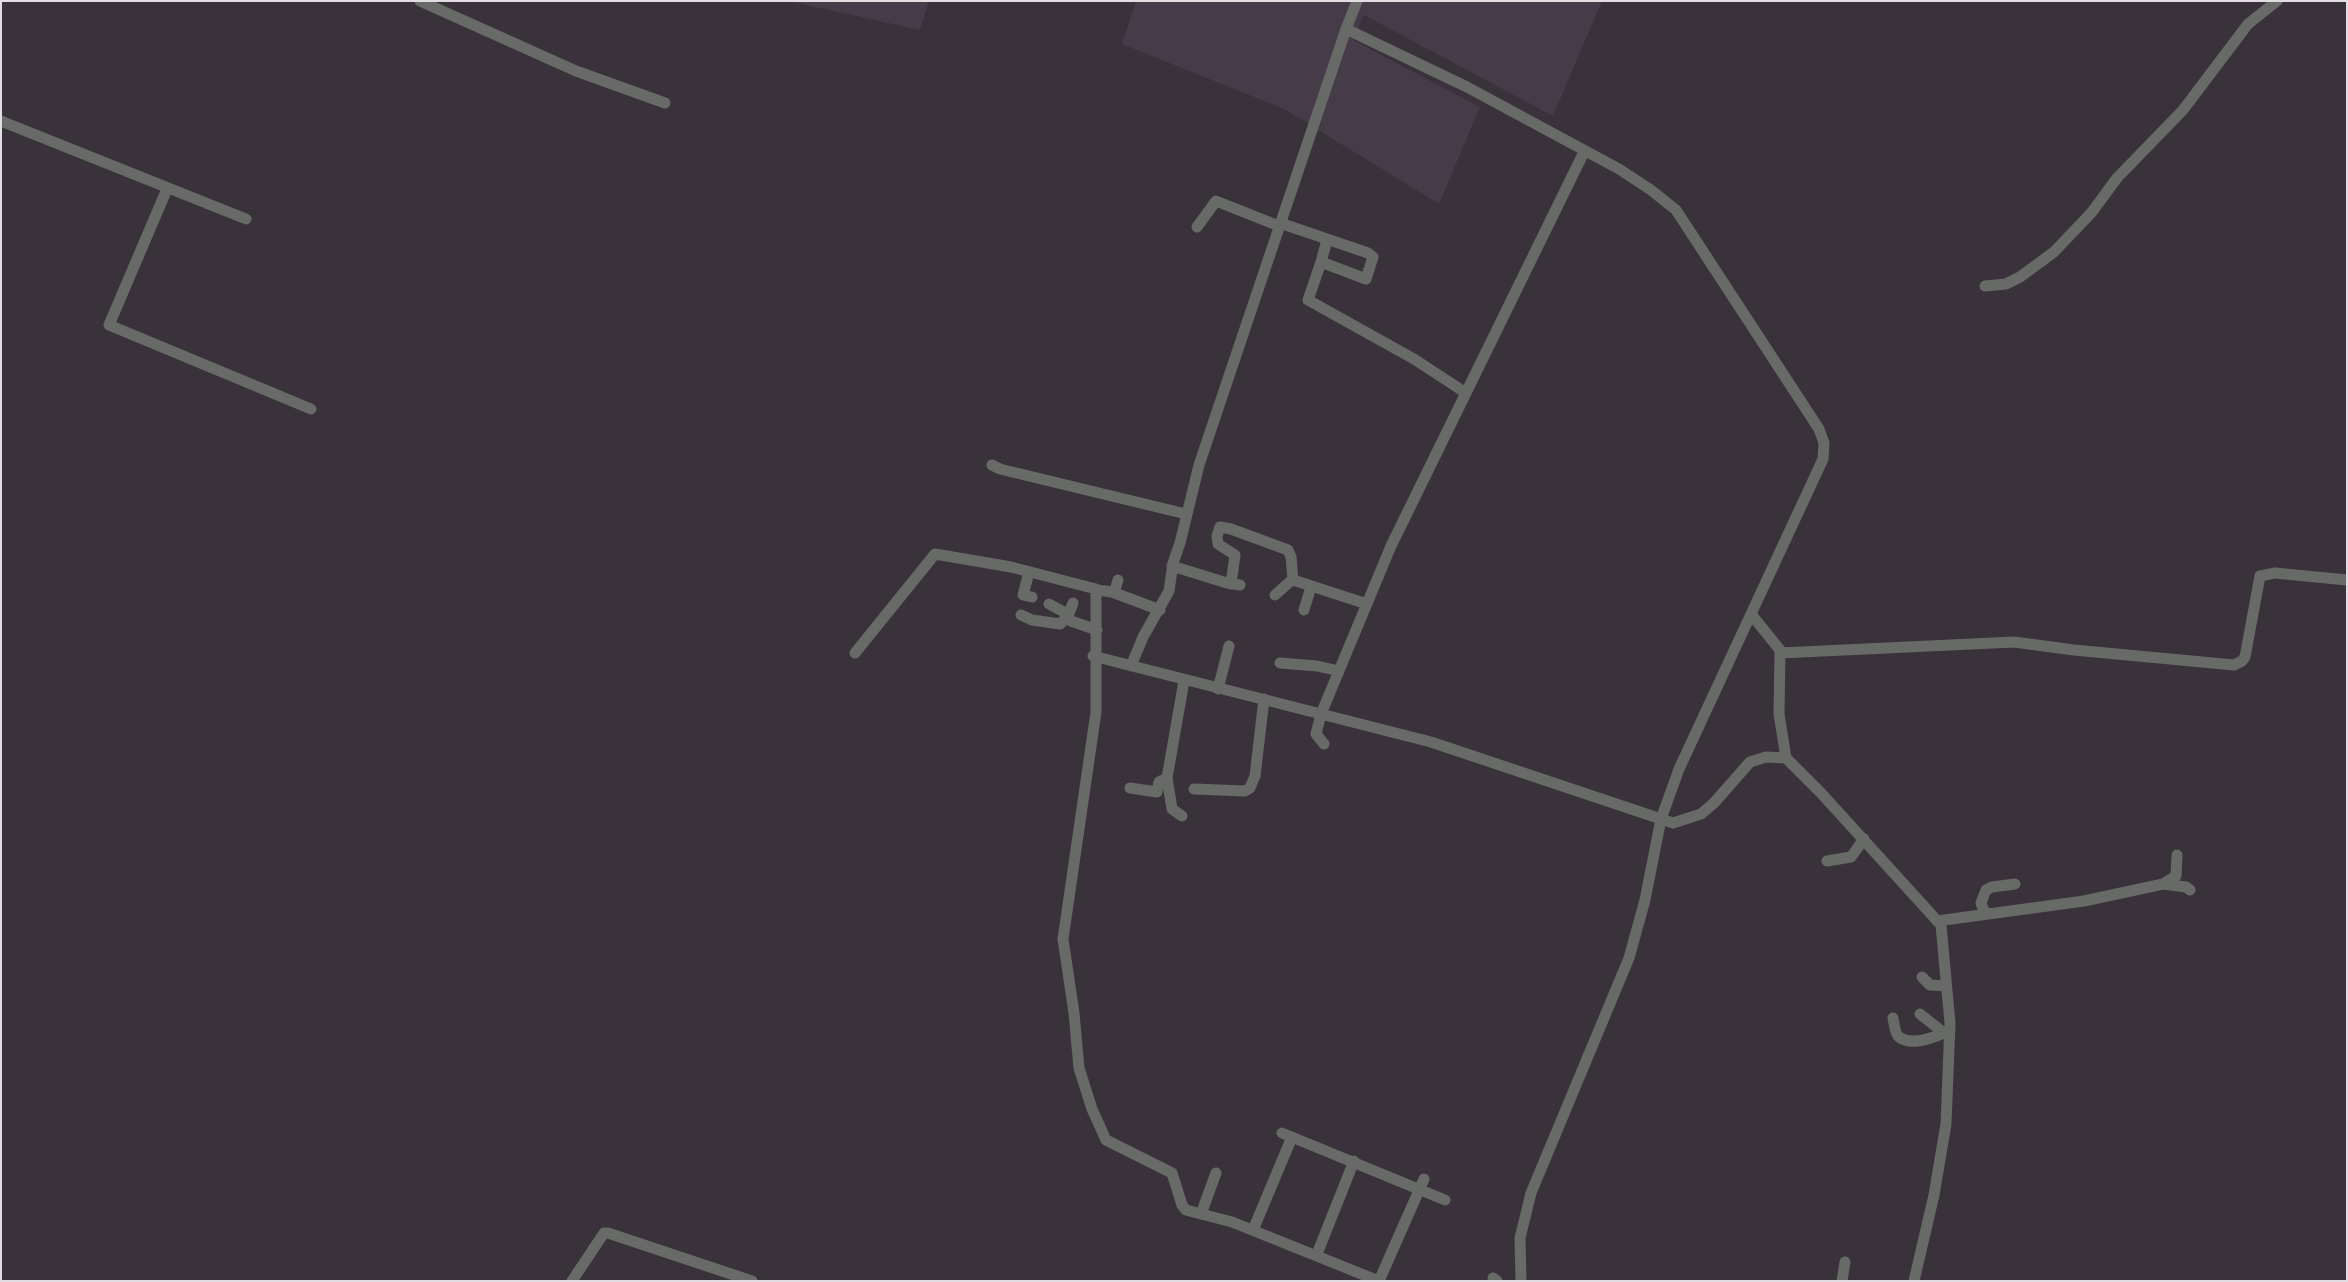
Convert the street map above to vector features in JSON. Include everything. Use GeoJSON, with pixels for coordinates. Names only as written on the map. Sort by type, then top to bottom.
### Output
{"type":"FeatureCollection","features":[{"type":"Feature","properties":{"kind":"street"},"geometry":{"type":"LineString","coordinates":[[420,1],[576,70],[664,103]]}},
{"type":"Feature","properties":{"kind":"street"},"geometry":{"type":"LineString","coordinates":[[1131,666],[1143,636],[1160,610],[1169,591],[1172,566],[1199,465],[1279,225],[1357,1]]}},
{"type":"Feature","properties":{"kind":"street"},"geometry":{"type":"LineString","coordinates":[[1985,286],[2006,284],[2020,277],[2054,252],[2092,212],[2118,178],[2183,110],[2248,24],[2277,1]]}},
{"type":"Feature","properties":{"kind":"street"},"geometry":{"type":"LineString","coordinates":[[1346,29],[1467,87],[1627,174],[1676,210],[1819,428],[1824,443],[1824,459],[1682,760],[1661,819],[1645,900],[1629,958],[1530,1193],[1520,1238],[1521,1281]]}},
{"type":"Feature","properties":{"kind":"street"},"geometry":{"type":"LineString","coordinates":[[1,121],[246,219]]}},
{"type":"Feature","properties":{"kind":"street"},"geometry":{"type":"LineString","coordinates":[[1324,744],[1316,734],[1321,714],[1391,546],[1584,152]]}},
{"type":"Feature","properties":{"kind":"street"},"geometry":{"type":"LineString","coordinates":[[166,188],[109,325],[312,409]]}},
{"type":"Feature","properties":{"kind":"street"},"geometry":{"type":"LineString","coordinates":[[1197,227],[1216,200],[1279,225],[1368,253],[1372,257],[1366,279],[1320,262]]}},
{"type":"Feature","properties":{"kind":"street"},"geometry":{"type":"LineString","coordinates":[[1328,240],[1308,300],[1414,359],[1466,393]]}},
{"type":"Feature","properties":{"kind":"street"},"geometry":{"type":"LineString","coordinates":[[992,465],[1000,469],[1186,514]]}},
{"type":"Feature","properties":{"kind":"street"},"geometry":{"type":"LineString","coordinates":[[1172,566],[1236,584],[1235,555],[1218,544],[1216,536],[1220,527],[1288,550],[1291,557],[1292,579],[1275,595]]}},
{"type":"Feature","properties":{"kind":"street"},"geometry":{"type":"LineString","coordinates":[[855,653],[934,554],[1091,586],[1097,590],[1114,592],[1160,610]]}},
{"type":"Feature","properties":{"kind":"street"},"geometry":{"type":"LineString","coordinates":[[1029,572],[1023,595],[1032,597]]}},
{"type":"Feature","properties":{"kind":"street"},"geometry":{"type":"LineString","coordinates":[[1780,653],[2014,642],[2234,665],[2242,661],[2244,657],[2260,576],[2275,573],[2347,580]]}},
{"type":"Feature","properties":{"kind":"street"},"geometry":{"type":"LineString","coordinates":[[1292,579],[1311,587],[1367,604]]}},
{"type":"Feature","properties":{"kind":"street"},"geometry":{"type":"LineString","coordinates":[[1114,592],[1118,580]]}},
{"type":"Feature","properties":{"kind":"street"},"geometry":{"type":"LineString","coordinates":[[1304,610],[1311,587]]}},
{"type":"Feature","properties":{"kind":"street"},"geometry":{"type":"LineString","coordinates":[[1097,590],[1097,630],[1094,656],[1096,712],[1063,939],[1074,1012],[1079,1068],[1092,1109],[1106,1140],[1172,1173],[1182,1205],[1186,1210],[1232,1222],[1317,1254],[1379,1281],[1422,1184]]}},
{"type":"Feature","properties":{"kind":"street"},"geometry":{"type":"LineString","coordinates":[[1021,615],[1032,620],[1060,624],[1068,616],[1073,603]]}},
{"type":"Feature","properties":{"kind":"street"},"geometry":{"type":"LineString","coordinates":[[1048,604],[1060,608],[1071,621],[1097,630]]}},
{"type":"Feature","properties":{"kind":"street"},"geometry":{"type":"LineString","coordinates":[[1751,614],[1780,653],[1779,714],[1786,758],[1864,839],[1941,925],[1946,986],[1947,1031],[1951,1054],[1946,1124],[1934,1195],[1914,1281]]}},
{"type":"Feature","properties":{"kind":"street"},"geometry":{"type":"LineString","coordinates":[[1218,689],[1228,646]]}},
{"type":"Feature","properties":{"kind":"street"},"geometry":{"type":"LineString","coordinates":[[1094,656],[1184,681],[1264,699],[1431,742],[1673,823],[1701,814],[1714,803],[1750,762],[1766,757],[1786,758]]}},
{"type":"Feature","properties":{"kind":"street"},"geometry":{"type":"LineString","coordinates":[[1280,663],[1317,666],[1339,671]]}},
{"type":"Feature","properties":{"kind":"street"},"geometry":{"type":"LineString","coordinates":[[1182,816],[1172,809],[1167,778],[1184,681]]}},
{"type":"Feature","properties":{"kind":"street"},"geometry":{"type":"LineString","coordinates":[[1194,789],[1244,791],[1250,788],[1255,776],[1264,699]]}},
{"type":"Feature","properties":{"kind":"street"},"geometry":{"type":"LineString","coordinates":[[1130,788],[1157,792],[1160,782],[1167,778]]}},
{"type":"Feature","properties":{"kind":"street"},"geometry":{"type":"LineString","coordinates":[[1827,861],[1851,857],[1864,839]]}},
{"type":"Feature","properties":{"kind":"street"},"geometry":{"type":"LineString","coordinates":[[1937,921],[2030,910],[2084,901],[2163,884],[2176,876],[2177,855]]}},
{"type":"Feature","properties":{"kind":"street"},"geometry":{"type":"LineString","coordinates":[[1984,914],[1981,903],[1986,890],[1992,887],[2015,884]]}},
{"type":"Feature","properties":{"kind":"street"},"geometry":{"type":"LineString","coordinates":[[2163,884],[2186,887],[2190,890]]}},
{"type":"Feature","properties":{"kind":"street"},"geometry":{"type":"LineString","coordinates":[[1922,977],[1930,985],[1946,986]]}},
{"type":"Feature","properties":{"kind":"street"},"geometry":{"type":"LineString","coordinates":[[1920,1014],[1947,1031]]}},
{"type":"Feature","properties":{"kind":"street"},"geometry":{"type":"LineString","coordinates":[[1893,1018],[1897,1034],[1900,1038],[1908,1040],[1929,1038],[1947,1031]]}},
{"type":"Feature","properties":{"kind":"street"},"geometry":{"type":"LineString","coordinates":[[1253,1230],[1287,1135],[1354,1162],[1422,1184],[1445,1200]]}},
{"type":"Feature","properties":{"kind":"street"},"geometry":{"type":"LineString","coordinates":[[1317,1254],[1354,1162]]}},
{"type":"Feature","properties":{"kind":"street"},"geometry":{"type":"LineString","coordinates":[[1201,1214],[1216,1173]]}},
{"type":"Feature","properties":{"kind":"street"},"geometry":{"type":"LineString","coordinates":[[572,1281],[604,1233],[752,1281]]}},
{"type":"Feature","properties":{"kind":"street"},"geometry":{"type":"LineString","coordinates":[[1842,1281],[1845,1262]]}},
{"type":"Feature","properties":{"kind":"shaded area"},"geometry":{"type":"Polygon","coordinates":[[[788,1],[929,1],[920,30],[788,1]]]}},
{"type":"Feature","properties":{"kind":"shaded area"},"geometry":{"type":"Polygon","coordinates":[[[1136,1],[1602,1],[1553,116],[1364,15],[1353,40],[1480,107],[1439,204],[1284,109],[1122,44],[1136,1]]]}}]}
